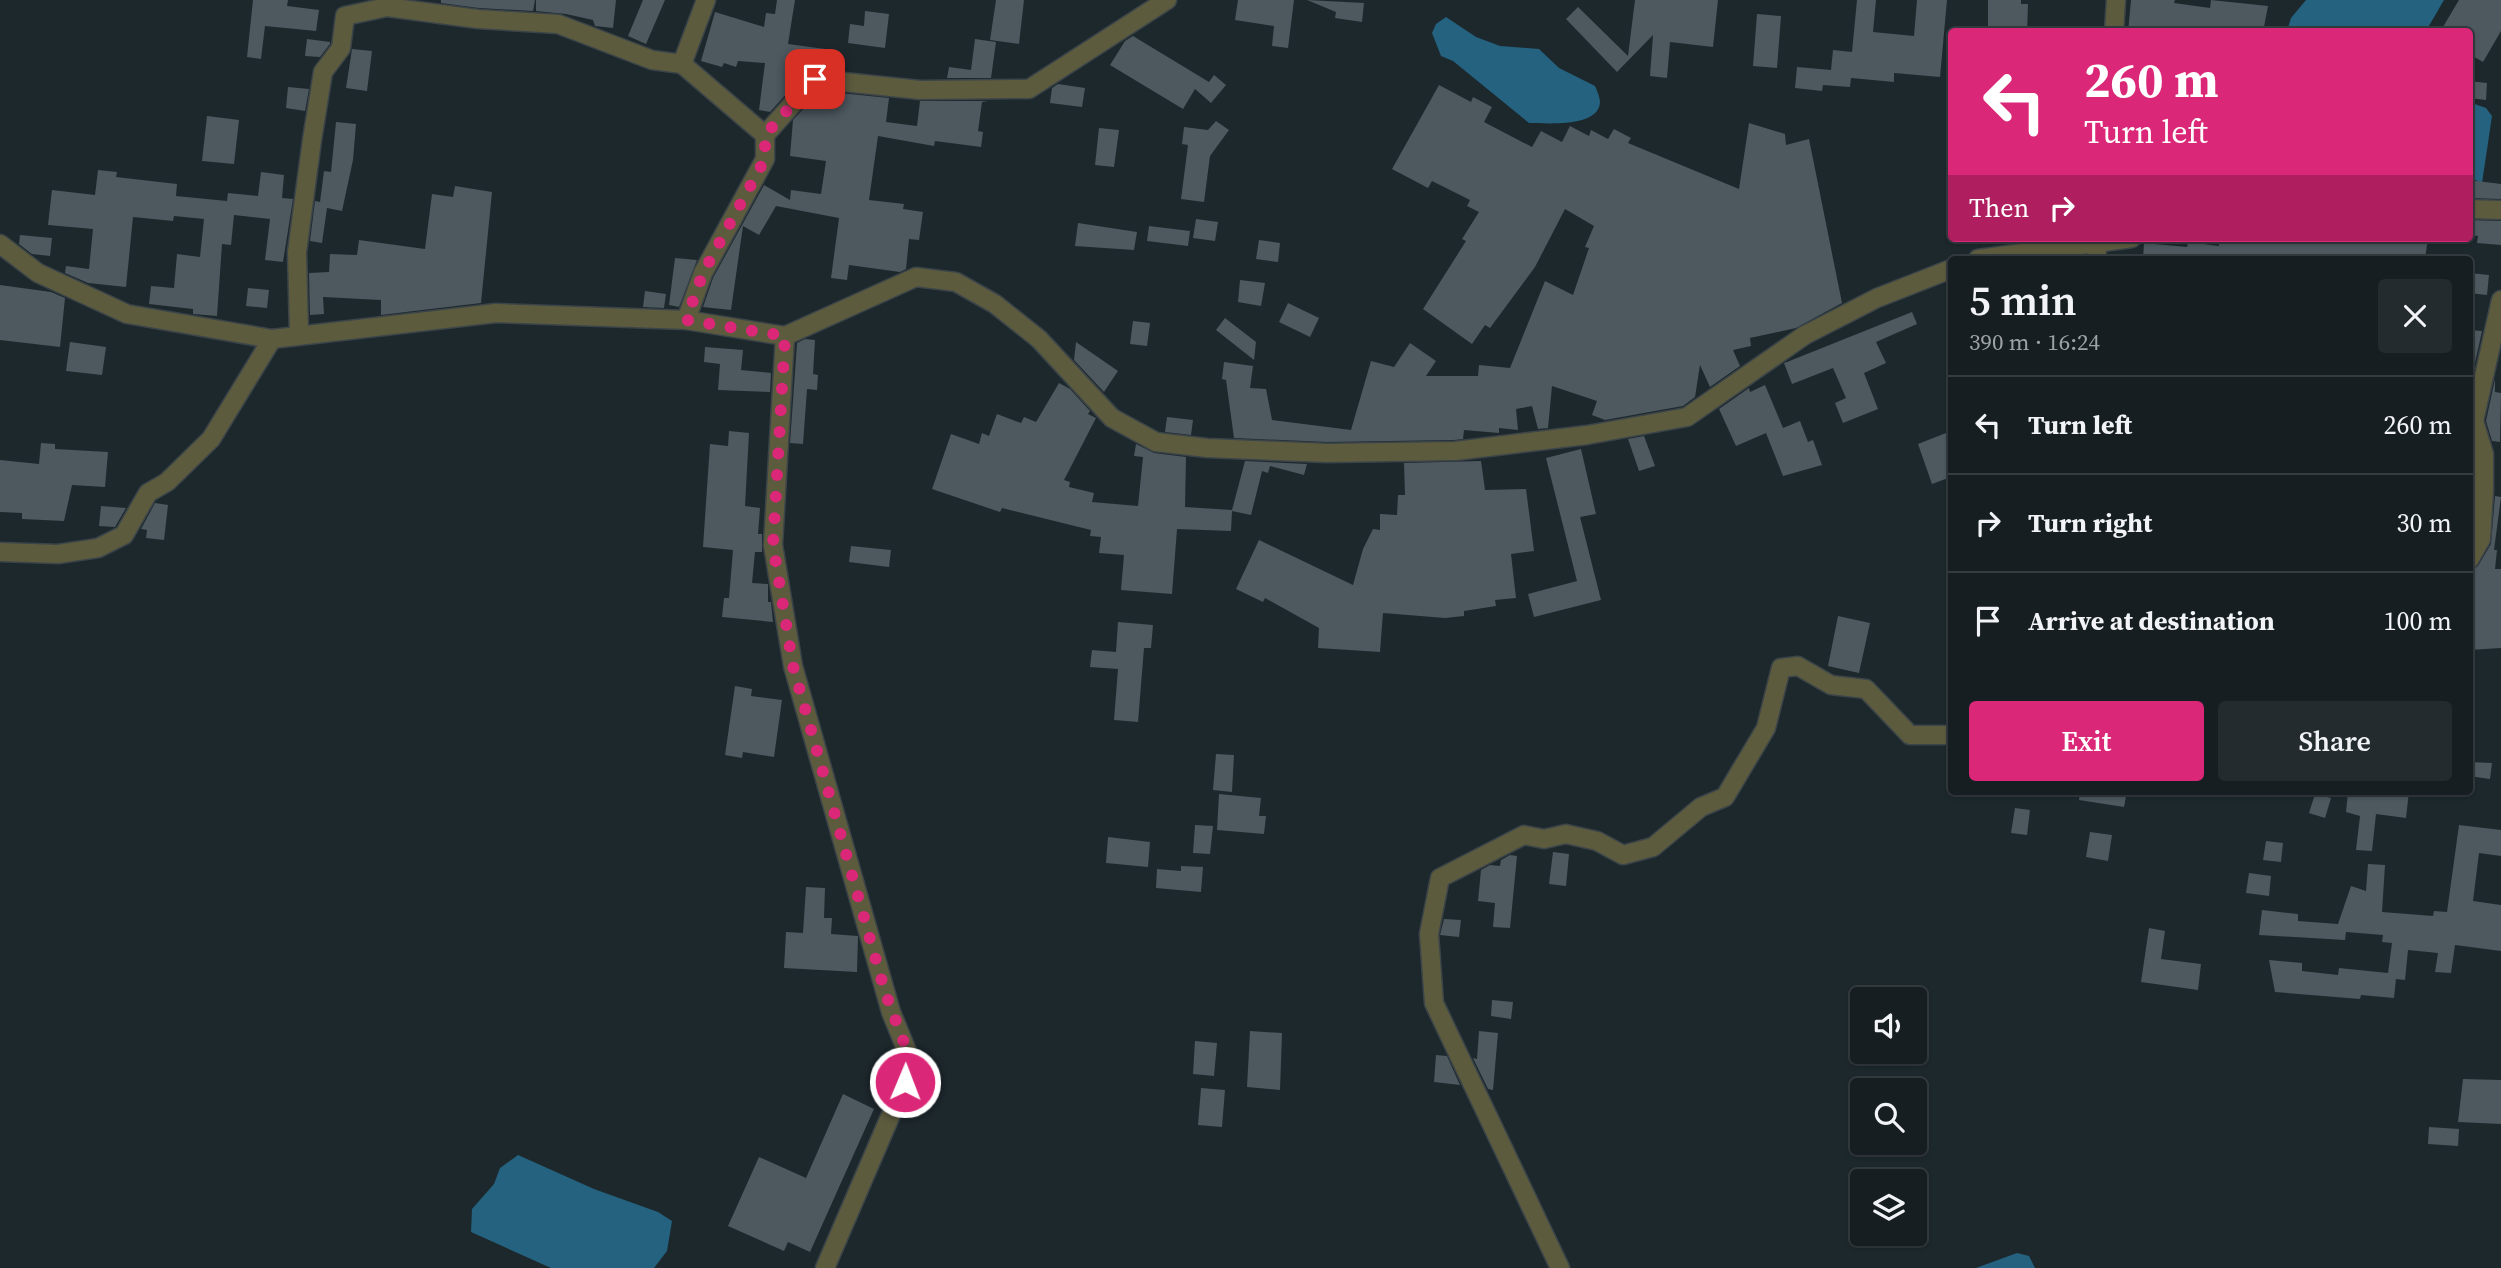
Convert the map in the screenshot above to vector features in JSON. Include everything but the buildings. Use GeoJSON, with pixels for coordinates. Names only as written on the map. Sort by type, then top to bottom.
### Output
{"type":"FeatureCollection","features":[{"type":"Feature","properties":{"kind":"street"},"geometry":{"type":"LineString","coordinates":[[682,64],[706,0]]}},
{"type":"Feature","properties":{"kind":"street"},"geometry":{"type":"LineString","coordinates":[[686,320],[703,273],[765,159],[765,135],[815,79],[920,90],[1029,89],[1167,0]]}},
{"type":"Feature","properties":{"kind":"street"},"geometry":{"type":"LineString","coordinates":[[2114,28],[2116,0]]}},
{"type":"Feature","properties":{"kind":"street"},"geometry":{"type":"LineString","coordinates":[[299,334],[298,253],[312,140],[323,72],[341,48],[345,16],[387,7],[478,19],[558,24],[652,60],[682,64],[765,135]]}},
{"type":"Feature","properties":{"kind":"street"},"geometry":{"type":"LineString","coordinates":[[2473,209],[2501,210]]}},
{"type":"Feature","properties":{"kind":"street"},"geometry":{"type":"LineString","coordinates":[[0,243],[38,274],[127,314],[272,339],[496,313],[686,320],[785,336],[916,277],[956,282],[995,304],[1039,339],[1112,418],[1156,442],[1207,448],[1327,453],[1455,451],[1587,435],[1687,417],[1805,335],[1877,298],[1948,271]]}},
{"type":"Feature","properties":{"kind":"street"},"geometry":{"type":"LineString","coordinates":[[2006,256],[2098,246]]}},
{"type":"Feature","properties":{"kind":"street"},"geometry":{"type":"LineString","coordinates":[[2473,553],[2481,539],[2484,491],[2484,454],[2474,421],[2501,300]]}},
{"type":"Feature","properties":{"kind":"street"},"geometry":{"type":"LineString","coordinates":[[785,336],[773,545],[793,666],[884,988],[909,1056],[905,1082],[825,1268]]}},
{"type":"Feature","properties":{"kind":"street"},"geometry":{"type":"LineString","coordinates":[[0,552],[58,554],[98,548],[124,535],[148,493],[167,482],[211,439],[272,339]]}},
{"type":"Feature","properties":{"kind":"street"},"geometry":{"type":"LineString","coordinates":[[1560,1268],[1434,1003],[1429,934],[1440,878],[1524,835],[1544,839],[1566,834],[1597,841],[1623,855],[1653,847],[1701,807],[1725,797],[1766,727],[1782,668],[1798,666],[1831,685],[1866,689],[1910,735],[1948,734]]}},
{"type":"Feature","properties":{"kind":"water"},"geometry":{"type":"Polygon","coordinates":[[[2306,0],[2444,0],[2428,28],[2288,28],[2291,18],[2306,0]]]}},
{"type":"Feature","properties":{"kind":"water"},"geometry":{"type":"Polygon","coordinates":[[[1446,17],[1476,37],[1500,46],[1539,49],[1559,68],[1595,86],[1600,100],[1597,110],[1582,120],[1529,123],[1453,61],[1441,56],[1432,33],[1436,24],[1446,17]]]}},
{"type":"Feature","properties":{"kind":"water"},"geometry":{"type":"Polygon","coordinates":[[[2473,103],[2486,108],[2492,116],[2482,183],[2473,179],[2473,103]]]}},
{"type":"Feature","properties":{"kind":"water"},"geometry":{"type":"Polygon","coordinates":[[[518,1155],[594,1189],[658,1212],[672,1221],[667,1251],[654,1268],[551,1268],[471,1232],[472,1209],[494,1184],[500,1168],[518,1155]]]}},
{"type":"Feature","properties":{"kind":"water"},"geometry":{"type":"Polygon","coordinates":[[[2017,1253],[2029,1256],[2035,1268],[1976,1268],[2017,1253]]]}},
{"type":"Feature","properties":{"kind":"route"},"geometry":{"type":"LineString","coordinates":[[815,79],[765,135],[765,159],[703,273],[686,320],[785,336],[773,545],[793,666],[818,760],[891,1012],[909,1056],[905,1082]]}}]}
